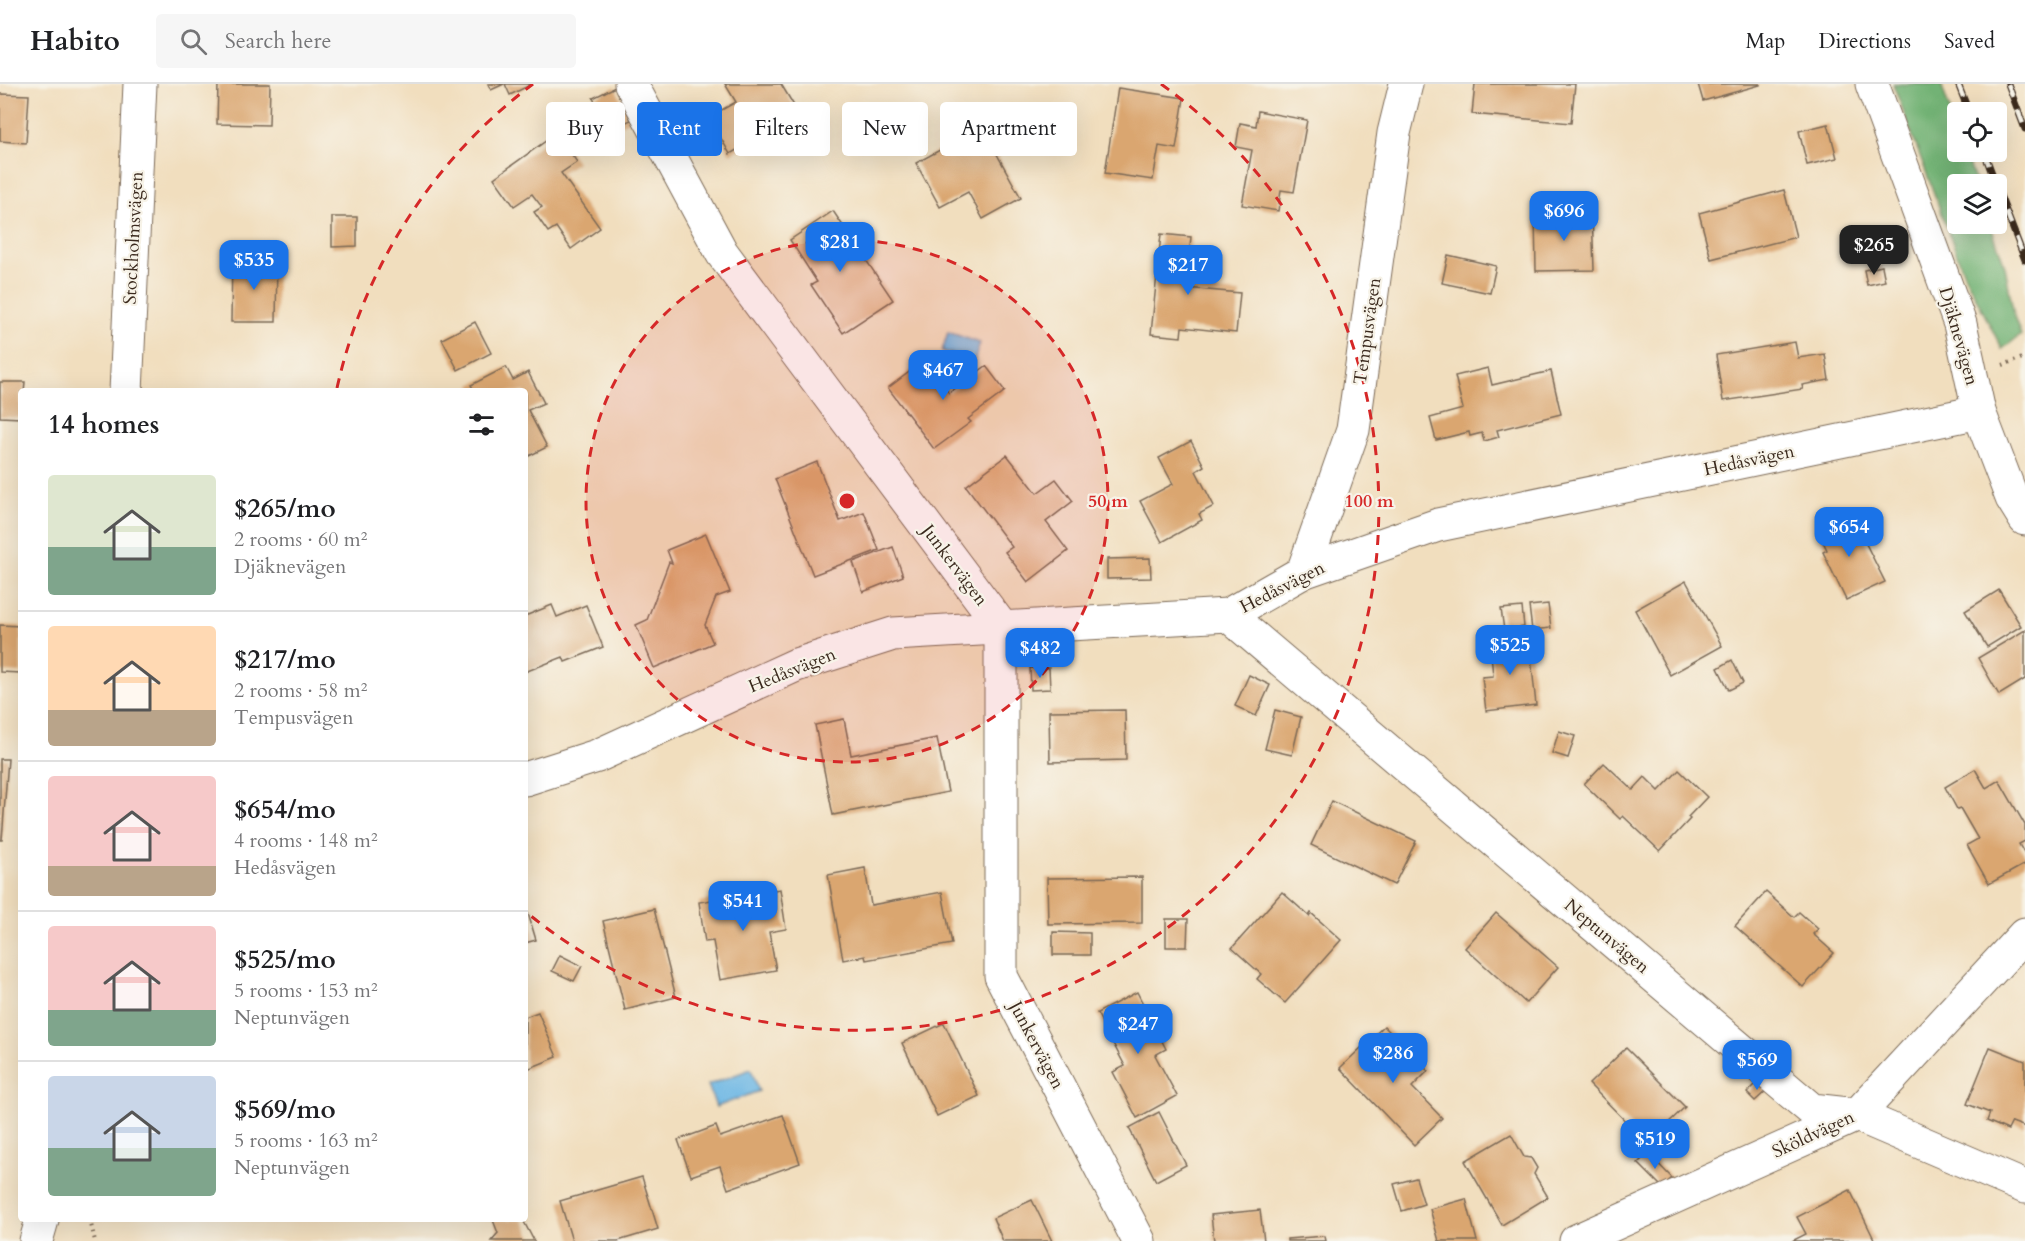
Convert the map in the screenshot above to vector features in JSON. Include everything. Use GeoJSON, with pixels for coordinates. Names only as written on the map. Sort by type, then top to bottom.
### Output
{"type":"FeatureCollection","features":[{"type":"Feature","properties":{"kind":"street","name":"Stockholmsvägen"},"geometry":{"type":"LineString","coordinates":[[126,388],[141,84]]}},
{"type":"Feature","properties":{"kind":"street","name":"Junkervägen"},"geometry":{"type":"LineString","coordinates":[[631,84],[722,254],[1001,626],[1001,976],[1139,1241]]}},
{"type":"Feature","properties":{"kind":"street","name":"Tempusvägen"},"geometry":{"type":"LineString","coordinates":[[1303,572],[1353,430],[1394,133],[1406,84]]}},
{"type":"Feature","properties":{"kind":"street","name":"Djäknevägen"},"geometry":{"type":"LineString","coordinates":[[1872,84],[1960,324],[1979,412],[2013,498],[2025,519]]}},
{"type":"Feature","properties":{"kind":"street","name":"Hedåsvägen"},"geometry":{"type":"LineString","coordinates":[[528,778],[597,756],[807,661],[893,634],[1001,626],[1228,615],[1303,572],[1438,525],[1979,412]]}},
{"type":"Feature","properties":{"kind":"street","name":"Neptunvägen"},"geometry":{"type":"LineString","coordinates":[[1228,615],[1812,1110],[1857,1115],[2025,1187]]}},
{"type":"Feature","properties":{"kind":"street","name":"Sköldvägen"},"geometry":{"type":"LineString","coordinates":[[1576,1241],[1857,1115],[2025,934]]}},
{"type":"Feature","properties":{"kind":"street"},"geometry":{"type":"LineString","coordinates":[[36,1241],[41,1222]]}},
{"type":"Feature","properties":{"kind":"path"},"geometry":{"type":"LineString","coordinates":[[90,1222],[95,1241]]}},
{"type":"Feature","properties":{"kind":"green space"},"geometry":{"type":"Polygon","coordinates":[[[1893,84],[1941,84],[1947,102],[1947,162],[1968,162],[1973,174],[1947,174],[1947,228],[1893,84]]]}},
{"type":"Feature","properties":{"kind":"green space"},"geometry":{"type":"Polygon","coordinates":[[[1949,234],[1994,234],[2005,266],[2014,316],[2021,335],[2002,349],[1965,276],[1949,234]]]}},
{"type":"Feature","properties":{"kind":"water"},"geometry":{"type":"Polygon","coordinates":[[[948,332],[980,343],[974,362],[942,351],[948,332]]]}},
{"type":"Feature","properties":{"kind":"water"},"geometry":{"type":"Polygon","coordinates":[[[751,1069],[759,1091],[716,1107],[708,1085],[751,1069]]]}},
{"type":"Feature","properties":{"kind":"building"},"geometry":{"type":"Polygon","coordinates":[[[218,84],[270,84],[269,125],[217,124],[218,84]]]}},
{"type":"Feature","properties":{"kind":"building"},"geometry":{"type":"Polygon","coordinates":[[[488,84],[504,84],[491,90],[488,84]]]}},
{"type":"Feature","properties":{"kind":"building"},"geometry":{"type":"Polygon","coordinates":[[[505,84],[532,84],[510,95],[505,84]]]}},
{"type":"Feature","properties":{"kind":"building"},"geometry":{"type":"Polygon","coordinates":[[[725,84],[781,84],[792,102],[736,102],[725,84]]]}},
{"type":"Feature","properties":{"kind":"building"},"geometry":{"type":"Polygon","coordinates":[[[1475,84],[1575,84],[1571,123],[1472,114],[1475,84]]]}},
{"type":"Feature","properties":{"kind":"building"},"geometry":{"type":"Polygon","coordinates":[[[1698,84],[1760,84],[1760,85],[1703,101],[1698,84]]]}},
{"type":"Feature","properties":{"kind":"building"},"geometry":{"type":"Polygon","coordinates":[[[615,87],[622,102],[595,102],[593,98],[615,87]]]}},
{"type":"Feature","properties":{"kind":"building"},"geometry":{"type":"Polygon","coordinates":[[[1118,88],[1184,98],[1176,149],[1159,146],[1153,180],[1105,173],[1118,88]]]}},
{"type":"Feature","properties":{"kind":"building"},"geometry":{"type":"Polygon","coordinates":[[[0,94],[29,95],[26,143],[0,141],[0,94]]]}},
{"type":"Feature","properties":{"kind":"building"},"geometry":{"type":"Polygon","coordinates":[[[734,103],[734,152],[730,154],[722,140],[722,110],[734,103]]]}},
{"type":"Feature","properties":{"kind":"building"},"geometry":{"type":"Polygon","coordinates":[[[625,108],[631,120],[625,123],[625,108]]]}},
{"type":"Feature","properties":{"kind":"building"},"geometry":{"type":"Polygon","coordinates":[[[1258,111],[1307,120],[1294,192],[1281,190],[1278,211],[1242,205],[1252,150],[1236,147],[1240,123],[1256,126],[1258,111]]]}},
{"type":"Feature","properties":{"kind":"building"},"geometry":{"type":"Polygon","coordinates":[[[1828,124],[1837,158],[1807,165],[1799,131],[1828,124]]]}},
{"type":"Feature","properties":{"kind":"building"},"geometry":{"type":"Polygon","coordinates":[[[546,141],[546,156],[573,156],[577,162],[561,173],[600,228],[571,249],[556,227],[548,232],[534,212],[542,207],[532,194],[514,206],[494,178],[546,141]]]}},
{"type":"Feature","properties":{"kind":"building"},"geometry":{"type":"Polygon","coordinates":[[[940,150],[940,156],[998,156],[1021,198],[983,219],[968,192],[940,207],[916,163],[940,150]]]}},
{"type":"Feature","properties":{"kind":"building"},"geometry":{"type":"Polygon","coordinates":[[[1784,190],[1796,237],[1711,259],[1699,213],[1784,190]]]}},
{"type":"Feature","properties":{"kind":"building"},"geometry":{"type":"Polygon","coordinates":[[[833,211],[893,300],[843,333],[811,285],[817,282],[790,240],[833,211]]]}},
{"type":"Feature","properties":{"kind":"building"},"geometry":{"type":"Polygon","coordinates":[[[1592,212],[1594,270],[1536,271],[1535,214],[1592,212]]]}},
{"type":"Feature","properties":{"kind":"building"},"geometry":{"type":"Polygon","coordinates":[[[332,217],[357,217],[357,246],[332,247],[332,217]]]}},
{"type":"Feature","properties":{"kind":"building"},"geometry":{"type":"Polygon","coordinates":[[[1161,234],[1191,237],[1186,288],[1240,293],[1236,333],[1182,327],[1181,337],[1151,334],[1161,234]]]}},
{"type":"Feature","properties":{"kind":"building"},"geometry":{"type":"Polygon","coordinates":[[[1448,255],[1496,266],[1490,293],[1442,283],[1448,255]]]}},
{"type":"Feature","properties":{"kind":"building"},"geometry":{"type":"Polygon","coordinates":[[[232,259],[277,260],[276,322],[231,322],[232,259]]]}},
{"type":"Feature","properties":{"kind":"building"},"geometry":{"type":"Polygon","coordinates":[[[1882,266],[1885,281],[1867,285],[1864,270],[1882,266]]]}},
{"type":"Feature","properties":{"kind":"building"},"geometry":{"type":"Polygon","coordinates":[[[475,322],[491,353],[458,370],[442,339],[475,322]]]}},
{"type":"Feature","properties":{"kind":"building"},"geometry":{"type":"Polygon","coordinates":[[[1795,342],[1798,358],[1825,354],[1829,380],[1802,385],[1803,389],[1723,401],[1716,355],[1795,342]]]}},
{"type":"Feature","properties":{"kind":"building"},"geometry":{"type":"Polygon","coordinates":[[[924,361],[949,393],[986,366],[1005,391],[968,419],[971,422],[934,449],[888,388],[924,361]]]}},
{"type":"Feature","properties":{"kind":"building"},"geometry":{"type":"Polygon","coordinates":[[[506,367],[513,380],[528,372],[544,403],[528,410],[528,388],[473,388],[471,385],[506,367]]]}},
{"type":"Feature","properties":{"kind":"building"},"geometry":{"type":"Polygon","coordinates":[[[1488,368],[1492,385],[1551,371],[1561,414],[1497,430],[1499,437],[1484,441],[1482,433],[1470,436],[1469,432],[1436,440],[1430,418],[1463,409],[1455,376],[1488,368]]]}},
{"type":"Feature","properties":{"kind":"building"},"geometry":{"type":"Polygon","coordinates":[[[0,382],[25,382],[24,388],[18,388],[18,418],[0,417],[0,382]]]}},
{"type":"Feature","properties":{"kind":"building"},"geometry":{"type":"Polygon","coordinates":[[[528,410],[547,447],[528,456],[528,410]]]}},
{"type":"Feature","properties":{"kind":"building"},"geometry":{"type":"Polygon","coordinates":[[[1191,441],[1204,466],[1196,471],[1214,506],[1199,514],[1202,520],[1162,542],[1140,501],[1173,484],[1159,458],[1191,441]]]}},
{"type":"Feature","properties":{"kind":"building"},"geometry":{"type":"Polygon","coordinates":[[[1007,455],[1037,493],[1056,479],[1073,501],[1046,522],[1068,551],[1028,582],[1005,552],[1012,547],[966,486],[1007,455]]]}},
{"type":"Feature","properties":{"kind":"building"},"geometry":{"type":"Polygon","coordinates":[[[817,462],[840,521],[864,512],[879,550],[813,575],[775,479],[817,462]]]}},
{"type":"Feature","properties":{"kind":"building"},"geometry":{"type":"Polygon","coordinates":[[[1847,514],[1857,536],[1861,534],[1885,582],[1846,600],[1823,552],[1827,550],[1817,529],[1847,514]]]}},
{"type":"Feature","properties":{"kind":"building"},"geometry":{"type":"Polygon","coordinates":[[[706,534],[730,592],[716,597],[705,625],[713,643],[654,668],[636,625],[647,620],[669,562],[672,563],[667,550],[706,534]]]}},
{"type":"Feature","properties":{"kind":"building"},"geometry":{"type":"Polygon","coordinates":[[[893,547],[903,576],[863,592],[853,562],[893,547]]]}},
{"type":"Feature","properties":{"kind":"building"},"geometry":{"type":"Polygon","coordinates":[[[1150,558],[1151,578],[1107,579],[1107,559],[1150,558]]]}},
{"type":"Feature","properties":{"kind":"building"},"geometry":{"type":"Polygon","coordinates":[[[1686,581],[1722,646],[1670,675],[1635,610],[1686,581]]]}},
{"type":"Feature","properties":{"kind":"building"},"geometry":{"type":"Polygon","coordinates":[[[1999,590],[2021,626],[1987,647],[1965,611],[1999,590]]]}},
{"type":"Feature","properties":{"kind":"building"},"geometry":{"type":"Polygon","coordinates":[[[1548,604],[1551,628],[1532,630],[1529,606],[1548,604]]]}},
{"type":"Feature","properties":{"kind":"building"},"geometry":{"type":"Polygon","coordinates":[[[552,605],[557,617],[586,605],[603,647],[565,662],[563,657],[528,671],[528,615],[552,605]]]}},
{"type":"Feature","properties":{"kind":"building"},"geometry":{"type":"Polygon","coordinates":[[[1522,607],[1524,627],[1504,630],[1501,609],[1522,607]]]}},
{"type":"Feature","properties":{"kind":"building"},"geometry":{"type":"Polygon","coordinates":[[[0,625],[18,626],[18,673],[0,672],[0,625]]]}},
{"type":"Feature","properties":{"kind":"building"},"geometry":{"type":"Polygon","coordinates":[[[2025,630],[2025,679],[1999,695],[1978,658],[2025,630]]]}},
{"type":"Feature","properties":{"kind":"building"},"geometry":{"type":"Polygon","coordinates":[[[1529,638],[1536,705],[1486,711],[1482,677],[1493,676],[1490,643],[1529,638]]]}},
{"type":"Feature","properties":{"kind":"building"},"geometry":{"type":"Polygon","coordinates":[[[1732,660],[1743,683],[1729,690],[1718,668],[1732,660]]]}},
{"type":"Feature","properties":{"kind":"building"},"geometry":{"type":"Polygon","coordinates":[[[1030,668],[1049,668],[1050,689],[1031,690],[1030,668]]]}},
{"type":"Feature","properties":{"kind":"building"},"geometry":{"type":"Polygon","coordinates":[[[1249,675],[1270,685],[1256,716],[1235,706],[1249,675]]]}},
{"type":"Feature","properties":{"kind":"building"},"geometry":{"type":"Polygon","coordinates":[[[1125,710],[1126,760],[1050,762],[1049,711],[1125,710]]]}},
{"type":"Feature","properties":{"kind":"building"},"geometry":{"type":"Polygon","coordinates":[[[1275,710],[1301,717],[1292,755],[1265,749],[1275,710]]]}},
{"type":"Feature","properties":{"kind":"building"},"geometry":{"type":"Polygon","coordinates":[[[844,719],[851,755],[937,738],[948,792],[833,815],[815,725],[844,719]]]}},
{"type":"Feature","properties":{"kind":"building"},"geometry":{"type":"Polygon","coordinates":[[[1559,731],[1575,736],[1568,758],[1552,753],[1559,731]]]}},
{"type":"Feature","properties":{"kind":"building"},"geometry":{"type":"Polygon","coordinates":[[[0,759],[8,759],[2,840],[0,840],[0,759]]]}},
{"type":"Feature","properties":{"kind":"building"},"geometry":{"type":"Polygon","coordinates":[[[1604,763],[1633,790],[1645,777],[1659,791],[1679,770],[1707,797],[1660,851],[1623,816],[1620,819],[1584,784],[1604,763]]]}},
{"type":"Feature","properties":{"kind":"building"},"geometry":{"type":"Polygon","coordinates":[[[1975,769],[1986,788],[1999,780],[2025,825],[2025,841],[2019,844],[2025,855],[2025,864],[1989,884],[1967,845],[1978,839],[1945,787],[1975,769]]]}},
{"type":"Feature","properties":{"kind":"building"},"geometry":{"type":"Polygon","coordinates":[[[1332,801],[1416,841],[1394,885],[1311,845],[1332,801]]]}},
{"type":"Feature","properties":{"kind":"building"},"geometry":{"type":"Polygon","coordinates":[[[865,868],[871,905],[942,892],[952,944],[866,960],[865,956],[843,960],[828,875],[865,868]]]}},
{"type":"Feature","properties":{"kind":"building"},"geometry":{"type":"Polygon","coordinates":[[[1142,877],[1142,923],[1048,924],[1047,878],[1142,877]]]}},
{"type":"Feature","properties":{"kind":"building"},"geometry":{"type":"Polygon","coordinates":[[[780,889],[786,929],[769,932],[776,970],[720,980],[713,941],[705,942],[699,902],[780,889]]]}},
{"type":"Feature","properties":{"kind":"building"},"geometry":{"type":"Polygon","coordinates":[[[1282,892],[1309,916],[1311,913],[1341,940],[1285,1003],[1257,979],[1261,974],[1232,948],[1282,892]]]}},
{"type":"Feature","properties":{"kind":"building"},"geometry":{"type":"Polygon","coordinates":[[[1766,892],[1794,917],[1799,912],[1818,929],[1813,934],[1834,953],[1803,987],[1735,926],[1766,892]]]}},
{"type":"Feature","properties":{"kind":"building"},"geometry":{"type":"Polygon","coordinates":[[[654,909],[676,997],[625,1010],[603,921],[654,909]]]}},
{"type":"Feature","properties":{"kind":"building"},"geometry":{"type":"Polygon","coordinates":[[[528,913],[536,940],[528,942],[528,913]]]}},
{"type":"Feature","properties":{"kind":"building"},"geometry":{"type":"Polygon","coordinates":[[[1496,913],[1558,967],[1526,1003],[1465,948],[1496,913]]]}},
{"type":"Feature","properties":{"kind":"building"},"geometry":{"type":"Polygon","coordinates":[[[1166,919],[1188,919],[1187,947],[1166,947],[1166,919]]]}},
{"type":"Feature","properties":{"kind":"building"},"geometry":{"type":"Polygon","coordinates":[[[1053,932],[1090,933],[1090,955],[1053,955],[1053,932]]]}},
{"type":"Feature","properties":{"kind":"building"},"geometry":{"type":"Polygon","coordinates":[[[560,955],[582,966],[574,981],[552,971],[560,955]]]}},
{"type":"Feature","properties":{"kind":"building"},"geometry":{"type":"Polygon","coordinates":[[[1137,992],[1166,1049],[1155,1055],[1177,1096],[1137,1118],[1113,1072],[1125,1066],[1097,1013],[1137,992]]]}},
{"type":"Feature","properties":{"kind":"building"},"geometry":{"type":"Polygon","coordinates":[[[538,1012],[557,1057],[528,1069],[528,1016],[538,1012]]]}},
{"type":"Feature","properties":{"kind":"building"},"geometry":{"type":"Polygon","coordinates":[[[944,1023],[979,1096],[937,1116],[902,1043],[944,1023]]]}},
{"type":"Feature","properties":{"kind":"building"},"geometry":{"type":"Polygon","coordinates":[[[1384,1026],[1428,1071],[1412,1087],[1442,1118],[1414,1145],[1340,1068],[1384,1026]]]}},
{"type":"Feature","properties":{"kind":"building"},"geometry":{"type":"Polygon","coordinates":[[[1990,1047],[2025,1061],[2025,1127],[2012,1122],[2008,1130],[1987,1121],[1990,1113],[1967,1104],[1990,1047]]]}},
{"type":"Feature","properties":{"kind":"building"},"geometry":{"type":"Polygon","coordinates":[[[1626,1048],[1685,1107],[1647,1143],[1589,1084],[1626,1048]]]}},
{"type":"Feature","properties":{"kind":"building"},"geometry":{"type":"Polygon","coordinates":[[[1759,1081],[1767,1090],[1755,1101],[1747,1093],[1759,1081]]]}},
{"type":"Feature","properties":{"kind":"building"},"geometry":{"type":"Polygon","coordinates":[[[1159,1112],[1186,1165],[1156,1181],[1129,1128],[1159,1112]]]}},
{"type":"Feature","properties":{"kind":"building"},"geometry":{"type":"Polygon","coordinates":[[[783,1115],[800,1163],[728,1189],[720,1166],[691,1176],[678,1140],[716,1126],[720,1137],[783,1115]]]}},
{"type":"Feature","properties":{"kind":"building"},"geometry":{"type":"Polygon","coordinates":[[[1511,1134],[1524,1157],[1531,1158],[1537,1168],[1534,1174],[1548,1197],[1502,1225],[1465,1161],[1511,1134]]]}},
{"type":"Feature","properties":{"kind":"building"},"geometry":{"type":"Polygon","coordinates":[[[1648,1153],[1672,1178],[1662,1187],[1638,1163],[1648,1153]]]}},
{"type":"Feature","properties":{"kind":"building"},"geometry":{"type":"Polygon","coordinates":[[[642,1177],[658,1229],[618,1241],[572,1241],[560,1201],[642,1177]]]}},
{"type":"Feature","properties":{"kind":"building"},"geometry":{"type":"Polygon","coordinates":[[[1416,1178],[1424,1204],[1402,1211],[1394,1184],[1416,1178]]]}},
{"type":"Feature","properties":{"kind":"building"},"geometry":{"type":"Polygon","coordinates":[[[1850,1190],[1875,1241],[1792,1241],[1806,1234],[1797,1217],[1850,1190]]]}},
{"type":"Feature","properties":{"kind":"building"},"geometry":{"type":"Polygon","coordinates":[[[1466,1199],[1477,1241],[1439,1241],[1430,1209],[1466,1199]]]}},
{"type":"Feature","properties":{"kind":"building"},"geometry":{"type":"Polygon","coordinates":[[[1032,1200],[1052,1241],[1003,1241],[993,1218],[1032,1200]]]}},
{"type":"Feature","properties":{"kind":"building"},"geometry":{"type":"Polygon","coordinates":[[[1260,1210],[1264,1241],[1214,1241],[1211,1215],[1260,1210]]]}},
{"type":"Feature","properties":{"kind":"building"},"geometry":{"type":"Polygon","coordinates":[[[494,1222],[524,1222],[534,1241],[491,1241],[498,1233],[494,1222]]]}},
{"type":"Feature","properties":{"kind":"building"},"geometry":{"type":"Polygon","coordinates":[[[1325,1236],[1326,1241],[1287,1241],[1287,1239],[1325,1236]]]}},
{"type":"Feature","properties":{"kind":"railway"},"geometry":{"type":"LineString","coordinates":[[1958,84],[1965,102]]}},
{"type":"Feature","properties":{"kind":"railway"},"geometry":{"type":"LineString","coordinates":[[2008,84],[2025,129]]}},
{"type":"Feature","properties":{"kind":"railway"},"geometry":{"type":"LineString","coordinates":[[1988,162],[1992,174]]}},
{"type":"Feature","properties":{"kind":"railway"},"geometry":{"type":"LineString","coordinates":[[2007,213],[2025,260]]}}]}
